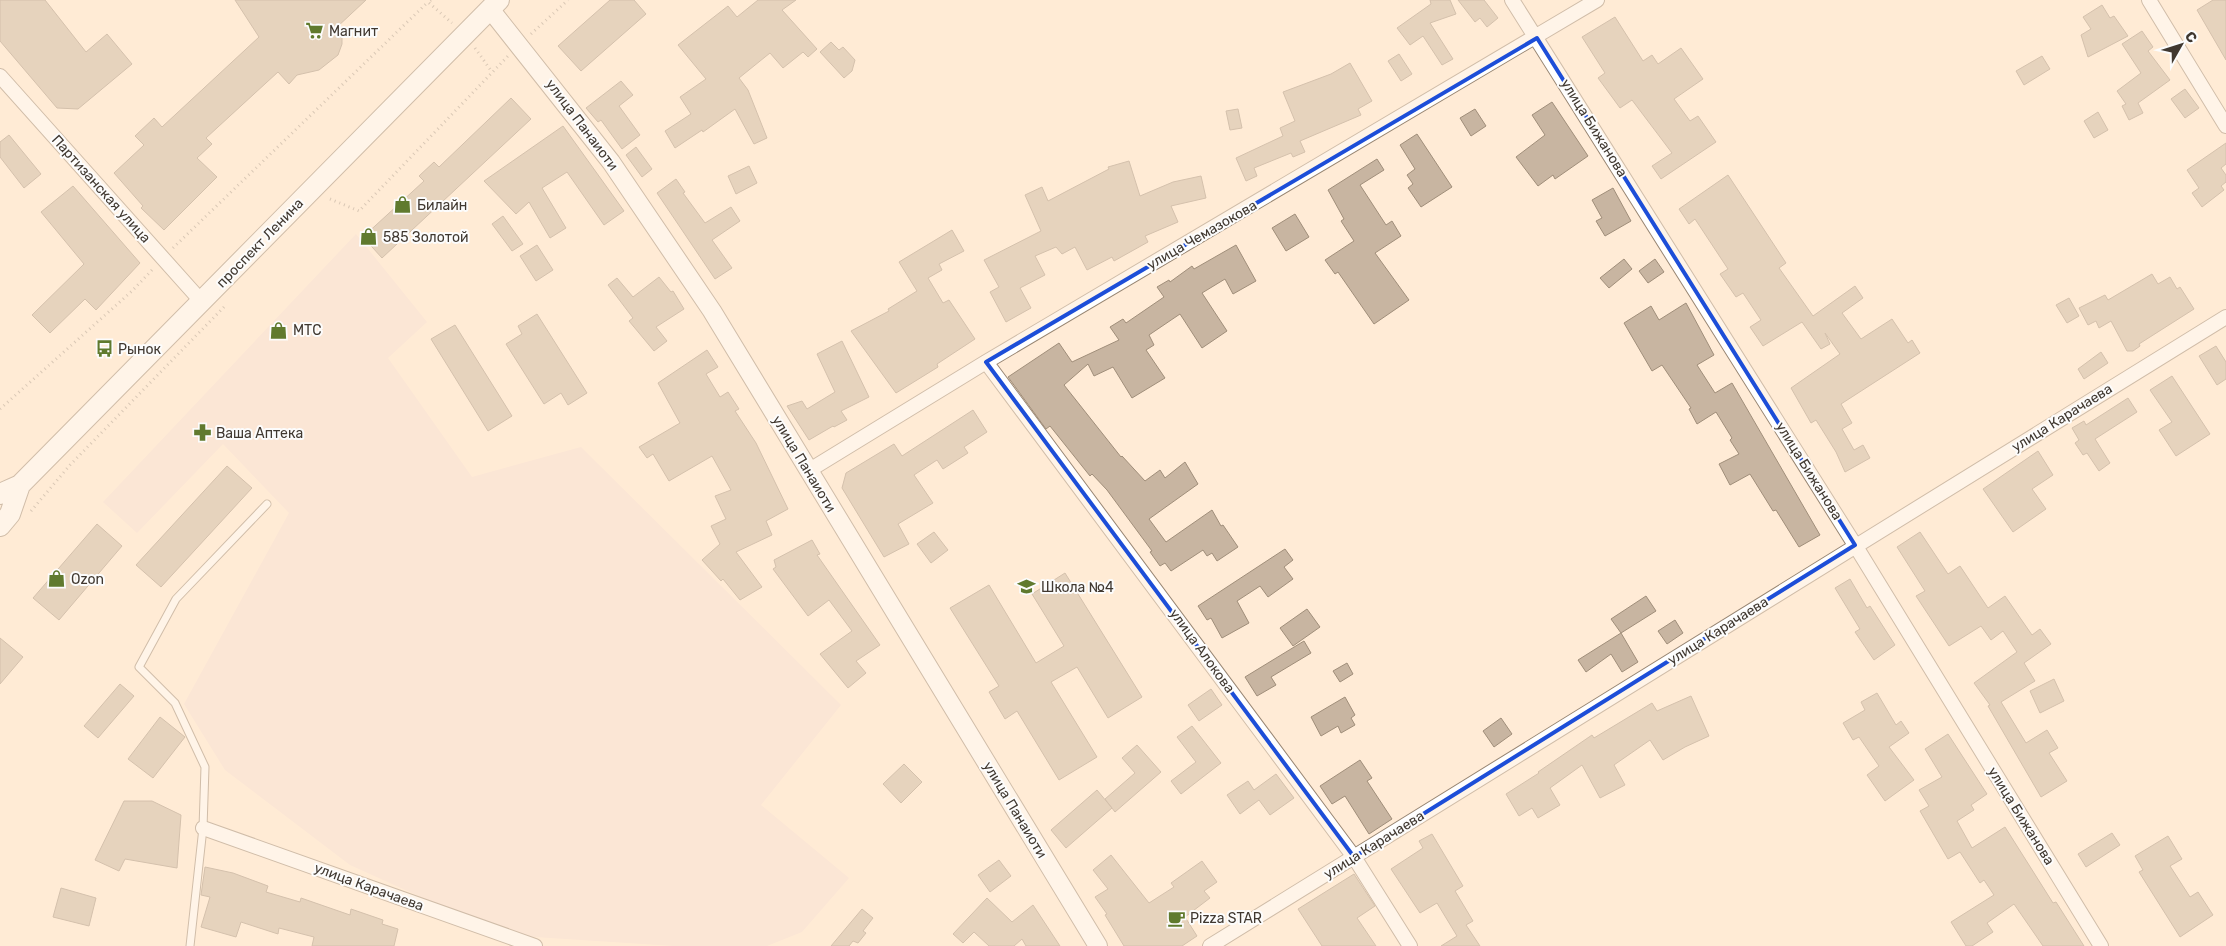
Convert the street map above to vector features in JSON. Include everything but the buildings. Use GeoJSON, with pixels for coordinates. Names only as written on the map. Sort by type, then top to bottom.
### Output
{"type":"FeatureCollection","features":[{"type":"Feature","properties":{"kind":"main road","name":"проспект Ленина"},"geometry":{"type":"LineString","coordinates":[[7,508],[20,485],[202,302],[491,3]]}},
{"type":"Feature","properties":{"kind":"street","name":"улица Бижанова"},"geometry":{"type":"LineString","coordinates":[[1512,0],[1855,546],[2101,946]]}},
{"type":"Feature","properties":{"kind":"street","name":"улица Чемазокова"},"geometry":{"type":"LineString","coordinates":[[808,471],[986,362],[1537,38],[1597,0]]}},
{"type":"Feature","properties":{"kind":"street"},"geometry":{"type":"LineString","coordinates":[[2149,0],[2226,126]]}},
{"type":"Feature","properties":{"kind":"street","name":"улица Панаиоти"},"geometry":{"type":"LineString","coordinates":[[491,3],[520,45],[611,162],[712,311],[1098,946]]}},
{"type":"Feature","properties":{"kind":"street","name":"Партизанская улица"},"geometry":{"type":"LineString","coordinates":[[0,76],[202,302]]}},
{"type":"Feature","properties":{"kind":"street","name":"улица Карачаева"},"geometry":{"type":"LineString","coordinates":[[1210,946],[2226,317]]}},
{"type":"Feature","properties":{"kind":"street","name":"улица Алокова"},"geometry":{"type":"LineString","coordinates":[[986,362],[1354,857],[1410,946]]}},
{"type":"Feature","properties":{"kind":"street","name":"улица Карачаева"},"geometry":{"type":"LineString","coordinates":[[202,828],[535,946]]}},
{"type":"Feature","properties":{"kind":"lane"},"geometry":{"type":"LineString","coordinates":[[190,946],[202,828],[205,768],[175,703],[139,667],[176,599],[267,504]]}},
{"type":"Feature","properties":{"kind":"path"},"geometry":{"type":"LineString","coordinates":[[324,205],[331,198],[359,211],[520,45],[568,0]]}},
{"type":"Feature","properties":{"kind":"path"},"geometry":{"type":"LineString","coordinates":[[0,408],[132,291],[163,258],[428,2]]}},
{"type":"Feature","properties":{"kind":"path"},"geometry":{"type":"LineString","coordinates":[[7,508],[70,465],[228,303]]}},
{"type":"Feature","properties":{"kind":"highlighted area"},"geometry":{"type":"Polygon","coordinates":[[[1537,38],[1855,545],[1354,857],[986,362],[1537,38]]]}},
{"type":"Feature","properties":{"kind":"shaded area"},"geometry":{"type":"Polygon","coordinates":[[[356,234],[427,322],[388,358],[472,477],[581,447],[841,705],[761,805],[849,878],[802,932],[767,946],[674,946],[505,935],[350,865],[225,770],[184,704],[289,513],[223,444],[137,533],[103,502],[356,234]]]}},
{"type":"Feature","properties":{"kind":"place","name":"Магнит"},"geometry":{"type":"Point","coordinates":[315,31]}},
{"type":"Feature","properties":{"kind":"place","name":"Билайн"},"geometry":{"type":"Point","coordinates":[403,205]}},
{"type":"Feature","properties":{"kind":"place","name":"585 Золотой"},"geometry":{"type":"Point","coordinates":[369,237]}},
{"type":"Feature","properties":{"kind":"place","name":"МТС"},"geometry":{"type":"Point","coordinates":[279,330]}},
{"type":"Feature","properties":{"kind":"place","name":"Рынок"},"geometry":{"type":"Point","coordinates":[104,349]}},
{"type":"Feature","properties":{"kind":"place","name":"Ваша Аптека"},"geometry":{"type":"Point","coordinates":[202,433]}},
{"type":"Feature","properties":{"kind":"place","name":"Ozon"},"geometry":{"type":"Point","coordinates":[57,579]}},
{"type":"Feature","properties":{"kind":"place","name":"Школа №4"},"geometry":{"type":"Point","coordinates":[1027,587]}},
{"type":"Feature","properties":{"kind":"place","name":"Pizza STAR"},"geometry":{"type":"Point","coordinates":[1176,918]}}]}
